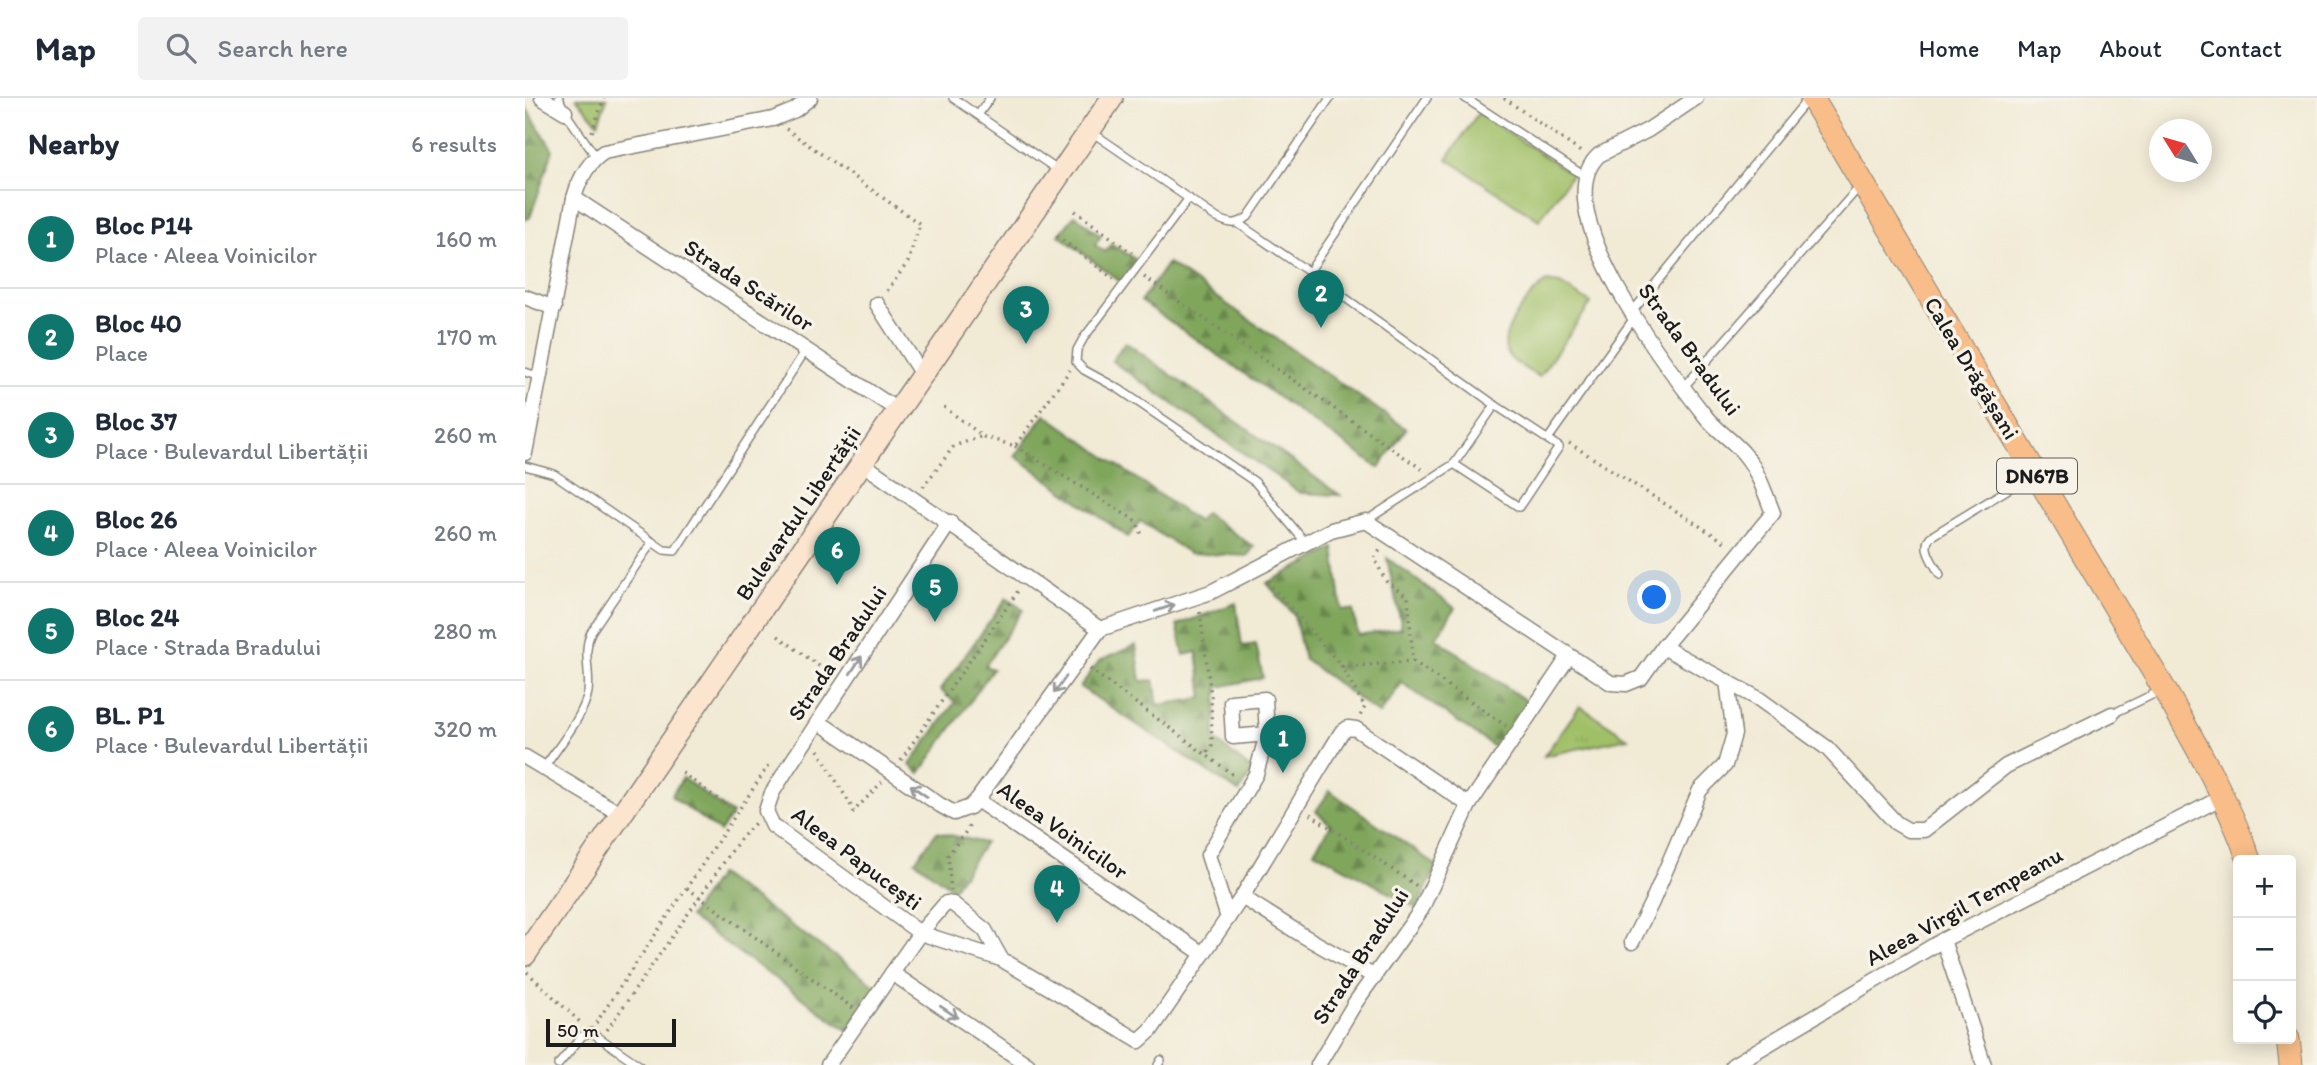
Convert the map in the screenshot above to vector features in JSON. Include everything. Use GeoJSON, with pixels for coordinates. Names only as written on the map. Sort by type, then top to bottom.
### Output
{"type":"FeatureCollection","features":[{"type":"Feature","properties":{"kind":"main road","name":"Bulevardul Libertății"},"geometry":{"type":"LineString","coordinates":[[525,955],[1111,98]]}},
{"type":"Feature","properties":{"kind":"main road","name":"Calea Drăgășani"},"geometry":{"type":"LineString","coordinates":[[1811,98],[2164,690],[2223,797],[2247,855]]}},
{"type":"Feature","properties":{"kind":"main road"},"geometry":{"type":"LineString","coordinates":[[2289,1044],[2291,1065]]}},
{"type":"Feature","properties":{"kind":"street"},"geometry":{"type":"LineString","coordinates":[[542,98],[565,112]]}},
{"type":"Feature","properties":{"kind":"street"},"geometry":{"type":"LineString","coordinates":[[525,453],[574,198],[592,151],[604,152],[773,119],[795,110],[810,98]]}},
{"type":"Feature","properties":{"kind":"street"},"geometry":{"type":"LineString","coordinates":[[1593,160],[1648,130],[1696,98]]}},
{"type":"Feature","properties":{"kind":"street","name":"Strada Bradului"},"geometry":{"type":"LineString","coordinates":[[1366,521],[1569,656],[1611,682],[1626,684],[1641,678],[1663,647],[1773,513],[1758,475],[1745,455],[1708,420],[1633,315],[1607,269],[1586,215],[1586,177],[1593,160]]}},
{"type":"Feature","properties":{"kind":"street","name":"Strada Scărilor"},"geometry":{"type":"LineString","coordinates":[[574,198],[899,411]]}},
{"type":"Feature","properties":{"kind":"street"},"geometry":{"type":"LineString","coordinates":[[525,296],[554,308]]}},
{"type":"Feature","properties":{"kind":"street"},"geometry":{"type":"LineString","coordinates":[[877,304],[923,376]]}},
{"type":"Feature","properties":{"kind":"street"},"geometry":{"type":"LineString","coordinates":[[863,464],[950,522],[1100,629],[1211,592],[1331,530],[1366,521]]}},
{"type":"Feature","properties":{"kind":"street","name":"Strada Bradului"},"geometry":{"type":"LineString","coordinates":[[766,811],[772,793],[950,522]]}},
{"type":"Feature","properties":{"kind":"street","name":"Aleea Voinicilor"},"geometry":{"type":"LineString","coordinates":[[1100,629],[977,800],[1203,954]]}},
{"type":"Feature","properties":{"kind":"street"},"geometry":{"type":"LineString","coordinates":[[1663,647],[1759,699],[1827,748],[1896,823],[1908,830],[1924,830],[2006,766],[2112,714]]}},
{"type":"Feature","properties":{"kind":"street","name":"Strada Bradului"},"geometry":{"type":"LineString","coordinates":[[1318,1065],[1355,1003],[1413,923],[1469,805],[1569,656]]}},
{"type":"Feature","properties":{"kind":"street"},"geometry":{"type":"LineString","coordinates":[[1632,942],[1700,790],[1725,765],[1734,734],[1727,681]]}},
{"type":"Feature","properties":{"kind":"street"},"geometry":{"type":"LineString","coordinates":[[819,722],[954,813],[970,807],[977,800]]}},
{"type":"Feature","properties":{"kind":"street"},"geometry":{"type":"LineString","coordinates":[[1001,959],[985,930],[946,902],[920,933],[1001,959],[1139,1041],[1151,1030],[1242,897],[1341,733],[1353,729],[1469,805]]}},
{"type":"Feature","properties":{"kind":"street"},"geometry":{"type":"LineString","coordinates":[[1228,918],[1208,855],[1256,774],[1267,734]]}},
{"type":"Feature","properties":{"kind":"street"},"geometry":{"type":"LineString","coordinates":[[525,757],[622,815]]}},
{"type":"Feature","properties":{"kind":"street","name":"Aleea Virgil Tempeanu"},"geometry":{"type":"LineString","coordinates":[[1733,1065],[1944,940],[2223,797]]}},
{"type":"Feature","properties":{"kind":"street","name":"Aleea Papucești"},"geometry":{"type":"LineString","coordinates":[[766,811],[773,825],[920,933],[828,1065]]}},
{"type":"Feature","properties":{"kind":"street"},"geometry":{"type":"LineString","coordinates":[[1242,897],[1301,935],[1375,977]]}},
{"type":"Feature","properties":{"kind":"street"},"geometry":{"type":"LineString","coordinates":[[1944,940],[1984,1065]]}},
{"type":"Feature","properties":{"kind":"street"},"geometry":{"type":"LineString","coordinates":[[892,974],[1028,1065]]}},
{"type":"Feature","properties":{"kind":"lane"},"geometry":{"type":"LineString","coordinates":[[559,98],[565,112],[592,151]]}},
{"type":"Feature","properties":{"kind":"lane"},"geometry":{"type":"LineString","coordinates":[[953,98],[1061,172]]}},
{"type":"Feature","properties":{"kind":"lane"},"geometry":{"type":"LineString","coordinates":[[978,115],[989,98]]}},
{"type":"Feature","properties":{"kind":"lane"},"geometry":{"type":"LineString","coordinates":[[1089,131],[1217,218],[1231,224],[1239,223],[1248,217],[1331,98]]}},
{"type":"Feature","properties":{"kind":"lane"},"geometry":{"type":"LineString","coordinates":[[1309,272],[1427,98]]}},
{"type":"Feature","properties":{"kind":"lane"},"geometry":{"type":"LineString","coordinates":[[1465,98],[1586,177]]}},
{"type":"Feature","properties":{"kind":"lane"},"geometry":{"type":"LineString","coordinates":[[1550,436],[1633,315],[1811,98]]}},
{"type":"Feature","properties":{"kind":"lane"},"geometry":{"type":"LineString","coordinates":[[1684,387],[1862,183]]}},
{"type":"Feature","properties":{"kind":"lane"},"geometry":{"type":"LineString","coordinates":[[1189,198],[1083,339],[1077,350],[1076,362],[1091,374],[1119,388],[1255,482],[1307,544]]}},
{"type":"Feature","properties":{"kind":"lane"},"geometry":{"type":"LineString","coordinates":[[1239,223],[1495,405],[1550,436],[1559,447],[1519,508],[1454,464]]}},
{"type":"Feature","properties":{"kind":"lane"},"geometry":{"type":"LineString","coordinates":[[525,466],[554,474],[664,550],[675,551],[683,543],[806,350]]}},
{"type":"Feature","properties":{"kind":"lane"},"geometry":{"type":"LineString","coordinates":[[525,372],[540,377]]}},
{"type":"Feature","properties":{"kind":"lane"},"geometry":{"type":"LineString","coordinates":[[1366,521],[1454,464],[1495,405]]}},
{"type":"Feature","properties":{"kind":"lane"},"geometry":{"type":"LineString","coordinates":[[1940,575],[1926,549],[1926,542],[1930,537],[2035,473]]}},
{"type":"Feature","properties":{"kind":"lane"},"geometry":{"type":"LineString","coordinates":[[544,768],[582,710],[589,688],[586,643],[591,632],[652,542]]}},
{"type":"Feature","properties":{"kind":"lane"},"geometry":{"type":"LineString","coordinates":[[2112,714],[2164,690]]}},
{"type":"Feature","properties":{"kind":"lane"},"geometry":{"type":"LineString","coordinates":[[558,1065],[582,1035],[591,1032],[639,1065]]}},
{"type":"Feature","properties":{"kind":"path"},"geometry":{"type":"LineString","coordinates":[[592,151],[604,98]]}},
{"type":"Feature","properties":{"kind":"path"},"geometry":{"type":"LineString","coordinates":[[1504,98],[1593,160]]}},
{"type":"Feature","properties":{"kind":"path"},"geometry":{"type":"LineString","coordinates":[[773,119],[920,224],[908,262],[877,304]]}},
{"type":"Feature","properties":{"kind":"path"},"geometry":{"type":"LineString","coordinates":[[1075,211],[1142,260]]}},
{"type":"Feature","properties":{"kind":"path"},"geometry":{"type":"LineString","coordinates":[[1058,236],[1122,285]]}},
{"type":"Feature","properties":{"kind":"path"},"geometry":{"type":"LineString","coordinates":[[1134,270],[1434,478]]}},
{"type":"Feature","properties":{"kind":"path"},"geometry":{"type":"LineString","coordinates":[[1015,446],[1076,362]]}},
{"type":"Feature","properties":{"kind":"path"},"geometry":{"type":"LineString","coordinates":[[944,407],[983,436],[1015,446],[1136,521],[1142,535]]}},
{"type":"Feature","properties":{"kind":"path"},"geometry":{"type":"LineString","coordinates":[[915,498],[954,446],[983,436]]}},
{"type":"Feature","properties":{"kind":"path"},"geometry":{"type":"LineString","coordinates":[[1550,436],[1740,552]]}},
{"type":"Feature","properties":{"kind":"path"},"geometry":{"type":"LineString","coordinates":[[1390,538],[1374,558],[1386,580],[1408,597],[1413,661]]}},
{"type":"Feature","properties":{"kind":"path"},"geometry":{"type":"LineString","coordinates":[[1259,571],[1342,667],[1365,707],[1353,729]]}},
{"type":"Feature","properties":{"kind":"path"},"geometry":{"type":"LineString","coordinates":[[809,735],[853,812],[892,772],[1019,590]]}},
{"type":"Feature","properties":{"kind":"path"},"geometry":{"type":"LineString","coordinates":[[1198,600],[1211,696],[1212,745],[1206,754]]}},
{"type":"Feature","properties":{"kind":"path"},"geometry":{"type":"LineString","coordinates":[[778,636],[844,684]]}},
{"type":"Feature","properties":{"kind":"path"},"geometry":{"type":"LineString","coordinates":[[1342,667],[1413,661],[1517,733]]}},
{"type":"Feature","properties":{"kind":"path"},"geometry":{"type":"LineString","coordinates":[[1091,670],[1249,786]]}},
{"type":"Feature","properties":{"kind":"path"},"geometry":{"type":"LineString","coordinates":[[525,971],[591,1032],[770,764]]}},
{"type":"Feature","properties":{"kind":"path"},"geometry":{"type":"LineString","coordinates":[[682,773],[737,813]]}},
{"type":"Feature","properties":{"kind":"path"},"geometry":{"type":"LineString","coordinates":[[1297,806],[1429,894]]}},
{"type":"Feature","properties":{"kind":"path"},"geometry":{"type":"LineString","coordinates":[[601,1039],[739,842],[766,811]]}},
{"type":"Feature","properties":{"kind":"path"},"geometry":{"type":"LineString","coordinates":[[951,904],[948,855],[968,829]]}},
{"type":"Feature","properties":{"kind":"path"},"geometry":{"type":"LineString","coordinates":[[687,888],[863,1015]]}},
{"type":"Feature","properties":{"kind":"green space"},"geometry":{"type":"Polygon","coordinates":[[[576,98],[607,98],[598,123],[576,98]]]}},
{"type":"Feature","properties":{"kind":"green space"},"geometry":{"type":"Polygon","coordinates":[[[525,106],[553,150],[530,218],[525,219],[525,106]]]}},
{"type":"Feature","properties":{"kind":"green space"},"geometry":{"type":"Polygon","coordinates":[[[1478,113],[1572,174],[1539,220],[1447,159],[1478,113]]]}},
{"type":"Feature","properties":{"kind":"green space"},"geometry":{"type":"Polygon","coordinates":[[[1075,215],[1101,236],[1095,245],[1105,252],[1112,244],[1138,261],[1122,283],[1059,235],[1075,215]]]}},
{"type":"Feature","properties":{"kind":"green space"},"geometry":{"type":"Polygon","coordinates":[[[1168,263],[1406,429],[1379,468],[1141,301],[1168,263]]]}},
{"type":"Feature","properties":{"kind":"green space"},"geometry":{"type":"Polygon","coordinates":[[[1546,282],[1560,284],[1591,303],[1539,377],[1513,360],[1507,353],[1505,344],[1517,314],[1546,282]]]}},
{"type":"Feature","properties":{"kind":"green space"},"geometry":{"type":"Polygon","coordinates":[[[1125,342],[1340,495],[1300,493],[1112,361],[1125,342]]]}},
{"type":"Feature","properties":{"kind":"green space"},"geometry":{"type":"Polygon","coordinates":[[[1045,414],[1198,522],[1205,513],[1254,547],[1247,556],[1189,553],[1140,521],[1128,537],[1015,456],[1045,414]]]}},
{"type":"Feature","properties":{"kind":"green space"},"geometry":{"type":"Polygon","coordinates":[[[1334,548],[1342,610],[1353,610],[1358,635],[1402,628],[1387,558],[1455,608],[1436,638],[1532,705],[1500,751],[1402,683],[1379,714],[1304,659],[1294,615],[1267,583],[1334,548]]]}},
{"type":"Feature","properties":{"kind":"green space"},"geometry":{"type":"Polygon","coordinates":[[[1007,598],[1023,610],[985,666],[993,669],[920,773],[910,765],[955,702],[940,690],[1007,598]]]}},
{"type":"Feature","properties":{"kind":"green space"},"geometry":{"type":"Polygon","coordinates":[[[1236,603],[1242,646],[1256,644],[1263,678],[1218,687],[1214,739],[1253,771],[1239,792],[1080,687],[1099,661],[1136,645],[1141,681],[1154,680],[1158,705],[1203,698],[1197,652],[1184,655],[1177,625],[1236,603]]]}},
{"type":"Feature","properties":{"kind":"green space"},"geometry":{"type":"Polygon","coordinates":[[[1580,706],[1628,738],[1544,756],[1580,706]]]}},
{"type":"Feature","properties":{"kind":"green space"},"geometry":{"type":"Polygon","coordinates":[[[683,778],[732,814],[720,832],[671,796],[683,778]]]}},
{"type":"Feature","properties":{"kind":"green space"},"geometry":{"type":"Polygon","coordinates":[[[1330,791],[1437,866],[1417,908],[1314,851],[1331,825],[1316,811],[1330,791]]]}},
{"type":"Feature","properties":{"kind":"green space"},"geometry":{"type":"Polygon","coordinates":[[[937,832],[985,843],[953,889],[915,861],[937,832]]]}},
{"type":"Feature","properties":{"kind":"green space"},"geometry":{"type":"Polygon","coordinates":[[[719,874],[878,987],[847,1030],[689,917],[719,874]]]}},
{"type":"Feature","properties":{"kind":"place","name":"Bloc 40"},"geometry":{"type":"Point","coordinates":[1321,328]}},
{"type":"Feature","properties":{"kind":"place","name":"Bloc 37"},"geometry":{"type":"Point","coordinates":[1026,344]}},
{"type":"Feature","properties":{"kind":"place","name":"BL. P1"},"geometry":{"type":"Point","coordinates":[837,585]}},
{"type":"Feature","properties":{"kind":"place","name":"Bloc 24"},"geometry":{"type":"Point","coordinates":[935,622]}},
{"type":"Feature","properties":{"kind":"place","name":"Bloc P14"},"geometry":{"type":"Point","coordinates":[1283,773]}},
{"type":"Feature","properties":{"kind":"place","name":"Bloc 26"},"geometry":{"type":"Point","coordinates":[1057,923]}}]}
